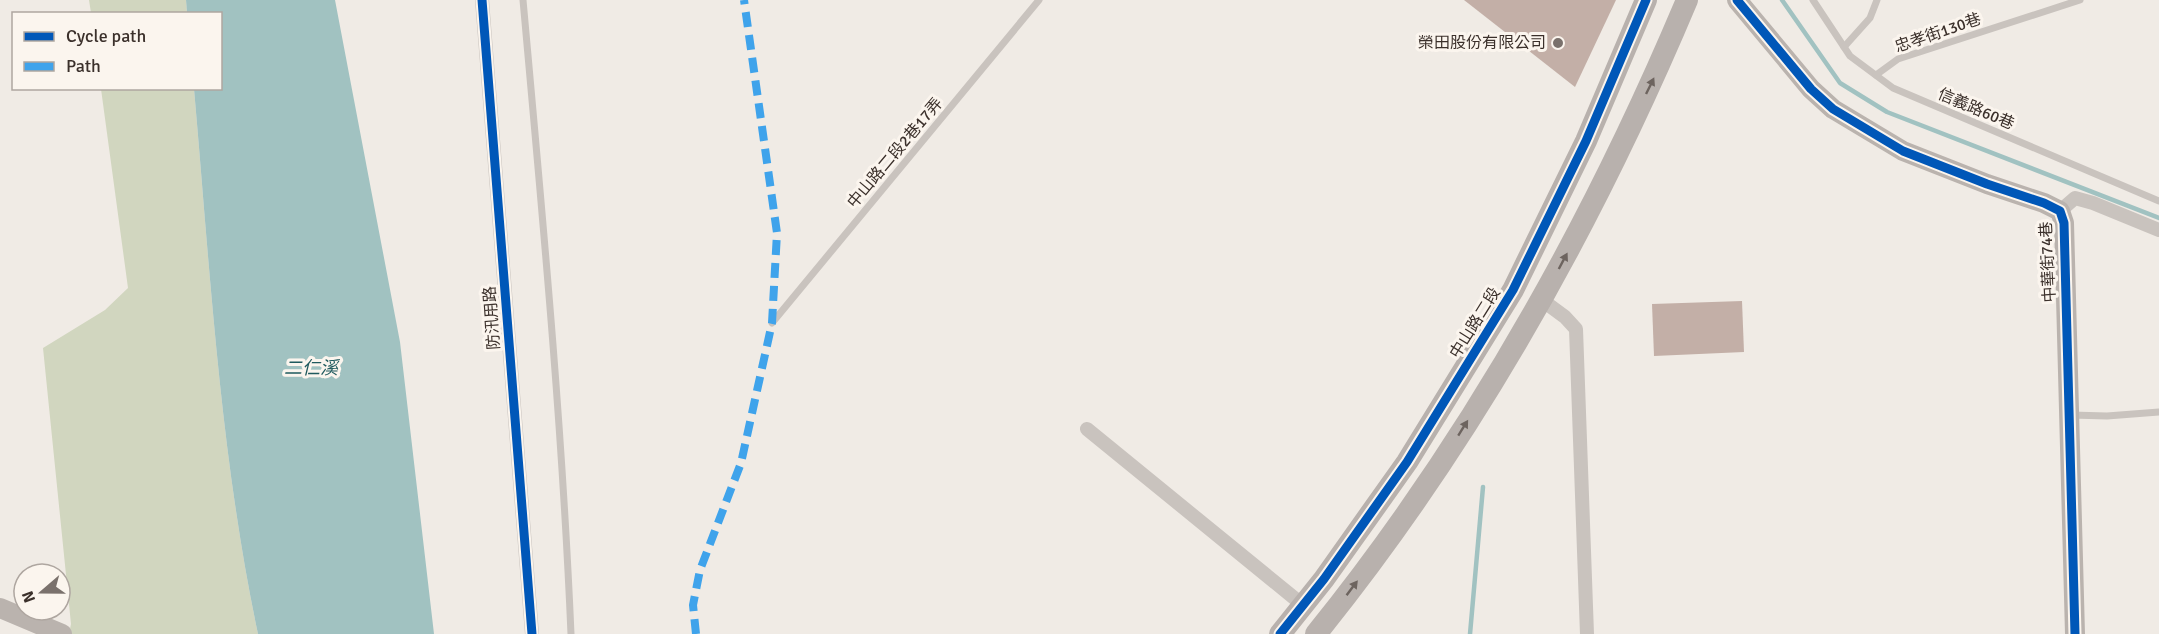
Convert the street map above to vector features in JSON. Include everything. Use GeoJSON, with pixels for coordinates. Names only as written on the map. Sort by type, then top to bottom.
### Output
{"type":"FeatureCollection","features":[{"type":"Feature","properties":{"kind":"main road","name":"中山路二段"},"geometry":{"type":"LineString","coordinates":[[1280,634],[1304,606],[1407,462],[1513,290],[1586,141],[1646,0]]}},
{"type":"Feature","properties":{"kind":"main road"},"geometry":{"type":"LineString","coordinates":[[1316,634],[1424,490],[1542,300],[1601,188],[1655,76],[1687,0]]}},
{"type":"Feature","properties":{"kind":"street","name":"防汛用路"},"geometry":{"type":"LineString","coordinates":[[483,0],[532,634]]}},
{"type":"Feature","properties":{"kind":"street","name":"中華街74巷"},"geometry":{"type":"LineString","coordinates":[[1737,0],[1811,89],[1833,109],[1903,152],[2044,203],[2060,211],[2064,223],[2075,634]]}},
{"type":"Feature","properties":{"kind":"street"},"geometry":{"type":"LineString","coordinates":[[2060,211],[2075,198],[2159,230]]}},
{"type":"Feature","properties":{"kind":"street"},"geometry":{"type":"LineString","coordinates":[[1542,300],[1576,328],[1587,634]]}},
{"type":"Feature","properties":{"kind":"street"},"geometry":{"type":"LineString","coordinates":[[1087,429],[1304,606]]}},
{"type":"Feature","properties":{"kind":"street"},"geometry":{"type":"LineString","coordinates":[[0,608],[62,634]]}},
{"type":"Feature","properties":{"kind":"lane"},"geometry":{"type":"LineString","coordinates":[[523,0],[555,345],[571,634]]}},
{"type":"Feature","properties":{"kind":"lane","name":"中山路二段2巷17弄"},"geometry":{"type":"LineString","coordinates":[[772,323],[1039,0]]}},
{"type":"Feature","properties":{"kind":"lane","name":"信義路60巷"},"geometry":{"type":"LineString","coordinates":[[1814,0],[1850,56],[1893,88],[2159,201]]}},
{"type":"Feature","properties":{"kind":"lane"},"geometry":{"type":"LineString","coordinates":[[1844,47],[1870,18],[1877,0]]}},
{"type":"Feature","properties":{"kind":"lane","name":"忠孝街130巷"},"geometry":{"type":"LineString","coordinates":[[1876,75],[1898,59],[2080,0]]}},
{"type":"Feature","properties":{"kind":"lane"},"geometry":{"type":"LineString","coordinates":[[2069,415],[2107,416],[2159,412]]}},
{"type":"Feature","properties":{"kind":"green space"},"geometry":{"type":"Polygon","coordinates":[[[89,0],[186,0],[187,12],[91,12],[89,0]]]}},
{"type":"Feature","properties":{"kind":"green space"},"geometry":{"type":"Polygon","coordinates":[[[101,90],[194,90],[225,431],[245,567],[258,634],[69,634],[72,622],[72,562],[65,562],[43,348],[105,310],[128,288],[101,90]]]}},
{"type":"Feature","properties":{"kind":"water","name":"二仁溪"},"geometry":{"type":"Polygon","coordinates":[[[186,0],[335,0],[400,342],[434,634],[258,634],[245,567],[225,431],[194,90],[222,90],[222,12],[187,12],[186,0]]]}},
{"type":"Feature","properties":{"kind":"building","name":"榮田股份有限公司"},"geometry":{"type":"Polygon","coordinates":[[[1464,0],[1616,0],[1575,87],[1464,0]]]}},
{"type":"Feature","properties":{"kind":"building"},"geometry":{"type":"Polygon","coordinates":[[[1742,301],[1744,352],[1654,356],[1652,304],[1742,301]]]}},
{"type":"Feature","properties":{"kind":"waterway"},"geometry":{"type":"LineString","coordinates":[[1782,0],[1840,83],[1887,112],[2159,218]]}},
{"type":"Feature","properties":{"kind":"waterway"},"geometry":{"type":"LineString","coordinates":[[1470,634],[1483,487]]}},
{"type":"Feature","properties":{"kind":"marked path"},"geometry":{"type":"LineString","coordinates":[[696,634],[693,605],[700,570],[741,463],[772,323],[777,233],[744,0]]}},
{"type":"Feature","properties":{"kind":"cycle path"},"geometry":{"type":"LineString","coordinates":[[482,0],[532,634]]}},
{"type":"Feature","properties":{"kind":"cycle path"},"geometry":{"type":"LineString","coordinates":[[1280,634],[1324,579],[1407,462],[1513,290],[1586,141],[1646,0]]}},
{"type":"Feature","properties":{"kind":"cycle path"},"geometry":{"type":"LineString","coordinates":[[1737,0],[1811,89],[1833,109],[1903,151],[2060,211],[2064,223],[2075,634]]}},
{"type":"Feature","properties":{"kind":"place","name":"榮田股份有限公司"},"geometry":{"type":"Point","coordinates":[1558,43]}}]}
